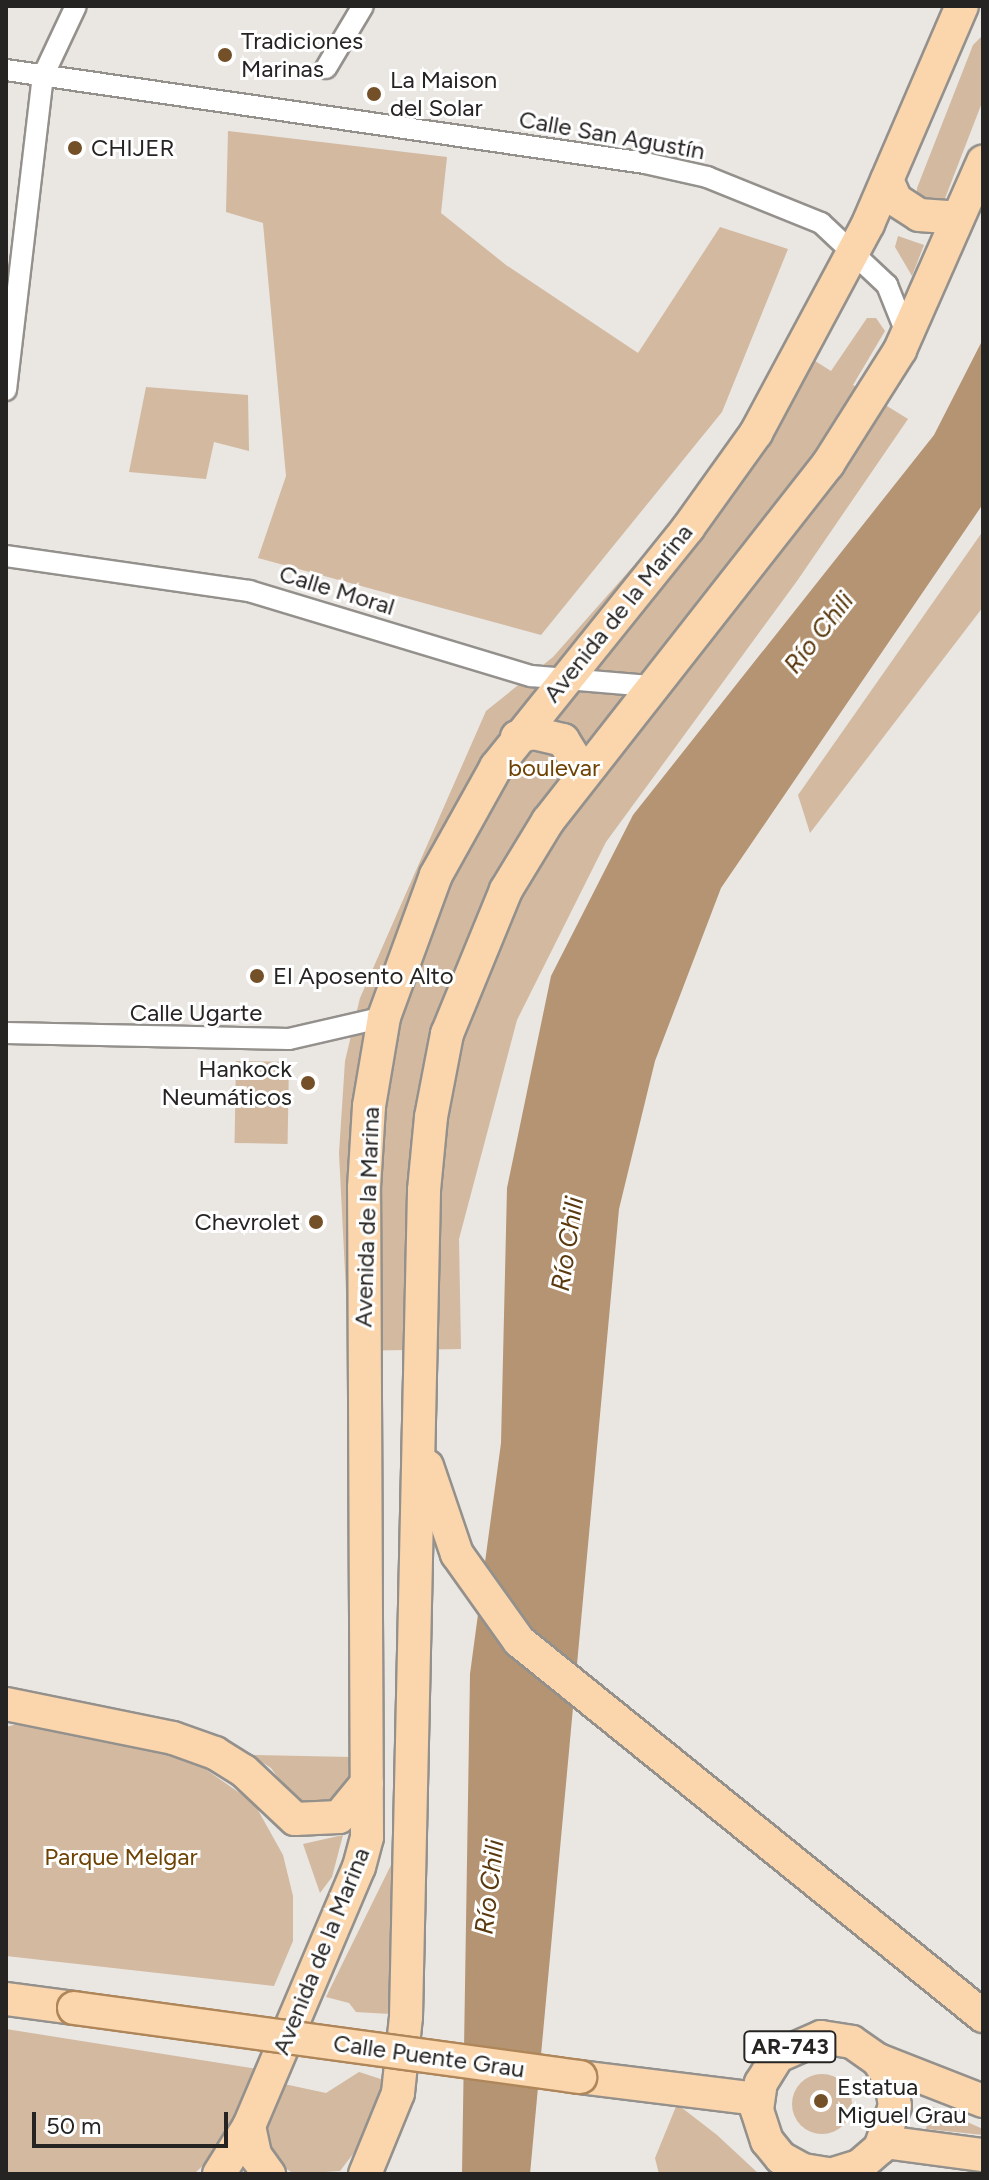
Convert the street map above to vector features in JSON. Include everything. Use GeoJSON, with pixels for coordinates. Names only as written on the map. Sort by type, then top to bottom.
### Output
{"type":"FeatureCollection","features":[{"type":"Feature","properties":{"kind":"main road","name":"Avenida de la Marina"},"geometry":{"type":"LineString","coordinates":[[219,2174],[249,2126],[359,1867],[367,1837],[364,1188],[369,1106],[384,1017],[436,875],[480,791],[517,737],[688,528],[756,433],[854,251],[967,12]]}},
{"type":"Feature","properties":{"kind":"main road","name":"Avenida de la Marina"},"geometry":{"type":"LineString","coordinates":[[365,2174],[398,2093],[406,2017],[424,1190],[431,1117],[447,1034],[506,890],[580,778],[650,686],[746,573],[828,464],[907,335],[983,162]]}},
{"type":"Feature","properties":{"kind":"main road"},"geometry":{"type":"LineString","coordinates":[[887,180],[896,200],[919,215],[958,218]]}},
{"type":"Feature","properties":{"kind":"main road"},"geometry":{"type":"LineString","coordinates":[[517,737],[533,733],[563,740],[578,764],[580,778]]}},
{"type":"Feature","properties":{"kind":"main road"},"geometry":{"type":"LineString","coordinates":[[420,1401],[426,1461],[457,1554],[519,1641],[983,2016]]}},
{"type":"Feature","properties":{"kind":"main road"},"geometry":{"type":"LineString","coordinates":[[6,1704],[173,1738],[215,1753],[244,1771],[295,1819],[339,1817],[359,1799],[367,1783]]}},
{"type":"Feature","properties":{"kind":"main road","name":"Calle Puente Grau"},"geometry":{"type":"LineString","coordinates":[[6,1999],[757,2099]]}},
{"type":"Feature","properties":{"kind":"main road","name":"AR-743"},"geometry":{"type":"LineString","coordinates":[[884,2142],[859,2166],[830,2174],[803,2170],[773,2150],[758,2121],[757,2099],[768,2069],[805,2040],[852,2042],[878,2060],[983,2101]]}},
{"type":"Feature","properties":{"kind":"main road"},"geometry":{"type":"LineString","coordinates":[[878,2060],[891,2081],[895,2106],[884,2142],[983,2155]]}},
{"type":"Feature","properties":{"kind":"main road"},"geometry":{"type":"LineString","coordinates":[[249,2126],[255,2155],[269,2174]]}},
{"type":"Feature","properties":{"kind":"street"},"geometry":{"type":"LineString","coordinates":[[6,390],[43,76],[76,6]]}},
{"type":"Feature","properties":{"kind":"street"},"geometry":{"type":"LineString","coordinates":[[326,68],[363,6]]}},
{"type":"Feature","properties":{"kind":"street","name":"Calle San Agustín"},"geometry":{"type":"LineString","coordinates":[[6,70],[645,163],[752,191],[821,223],[854,251],[887,285],[907,335]]}},
{"type":"Feature","properties":{"kind":"street","name":"Calle Moral"},"geometry":{"type":"LineString","coordinates":[[6,556],[249,591],[481,662],[562,681],[650,686]]}},
{"type":"Feature","properties":{"kind":"street","name":"Calle Ugarte"},"geometry":{"type":"LineString","coordinates":[[6,1033],[289,1039],[384,1017]]}},
{"type":"Feature","properties":{"kind":"green space"},"geometry":{"type":"Polygon","coordinates":[[[983,35],[983,100],[944,201],[930,204],[917,195],[917,188],[973,45],[983,35]]]}},
{"type":"Feature","properties":{"kind":"green space"},"geometry":{"type":"Polygon","coordinates":[[[228,131],[447,157],[441,213],[506,265],[638,353],[720,227],[788,249],[722,412],[541,635],[258,558],[286,476],[263,223],[226,212],[228,131]]]}},
{"type":"Feature","properties":{"kind":"green space"},"geometry":{"type":"Polygon","coordinates":[[[898,236],[924,245],[912,276],[895,247],[898,236]]]}},
{"type":"Feature","properties":{"kind":"green space","name":"boulevar"},"geometry":{"type":"Polygon","coordinates":[[[867,318],[876,318],[885,331],[853,385],[908,419],[797,581],[606,842],[517,1020],[459,1239],[461,1349],[349,1351],[339,1153],[345,1061],[360,998],[486,711],[553,657],[674,520],[748,426],[788,344],[831,371],[867,318]]]}},
{"type":"Feature","properties":{"kind":"green space"},"geometry":{"type":"Polygon","coordinates":[[[146,387],[248,395],[249,451],[214,442],[206,479],[129,472],[146,387]]]}},
{"type":"Feature","properties":{"kind":"green space"},"geometry":{"type":"Polygon","coordinates":[[[983,531],[983,607],[810,833],[798,795],[983,531]]]}},
{"type":"Feature","properties":{"kind":"green space"},"geometry":{"type":"Polygon","coordinates":[[[236,1061],[289,1062],[288,1144],[235,1143],[236,1061]]]}},
{"type":"Feature","properties":{"kind":"green space","name":"Parque Melgar"},"geometry":{"type":"Polygon","coordinates":[[[21,1723],[188,1757],[254,1803],[283,1855],[293,1896],[293,1941],[274,1986],[6,1956],[6,1727],[21,1723]]]}},
{"type":"Feature","properties":{"kind":"green space"},"geometry":{"type":"Polygon","coordinates":[[[251,1755],[352,1757],[352,1786],[319,1815],[292,1797],[271,1768],[251,1755]]]}},
{"type":"Feature","properties":{"kind":"green space"},"geometry":{"type":"Polygon","coordinates":[[[343,1835],[332,1877],[320,1893],[303,1844],[343,1835]]]}},
{"type":"Feature","properties":{"kind":"green space"},"geometry":{"type":"Polygon","coordinates":[[[392,1863],[390,2014],[356,2012],[349,2003],[326,1997],[392,1863]]]}},
{"type":"Feature","properties":{"kind":"green space"},"geometry":{"type":"Polygon","coordinates":[[[6,2029],[258,2069],[246,2104],[214,2155],[194,2174],[6,2174],[6,2029]]]}},
{"type":"Feature","properties":{"kind":"green space"},"geometry":{"type":"Polygon","coordinates":[[[359,2072],[387,2081],[373,2128],[340,2171],[294,2174],[266,2155],[260,2130],[284,2084],[326,2093],[359,2072]]]}},
{"type":"Feature","properties":{"kind":"green space"},"geometry":{"type":"Polygon","coordinates":[[[822,2074],[843,2083],[852,2104],[843,2125],[822,2134],[801,2125],[792,2104],[801,2083],[822,2074]]]}},
{"type":"Feature","properties":{"kind":"green space"},"geometry":{"type":"Polygon","coordinates":[[[677,2104],[759,2174],[659,2174],[655,2158],[677,2104]]]}},
{"type":"Feature","properties":{"kind":"green space"},"geometry":{"type":"Polygon","coordinates":[[[931,2106],[983,2129],[983,2135],[926,2129],[931,2106]]]}},
{"type":"Feature","properties":{"kind":"water","name":"Río Chili"},"geometry":{"type":"Polygon","coordinates":[[[983,339],[983,504],[721,888],[655,1061],[619,1209],[530,2174],[462,2174],[470,1674],[501,1443],[507,1188],[551,976],[633,815],[934,435],[983,339]]]}},
{"type":"Feature","properties":{"kind":"place","name":"Tradiciones Marinas"},"geometry":{"type":"Point","coordinates":[225,55]}},
{"type":"Feature","properties":{"kind":"place","name":"La Maison del Solar"},"geometry":{"type":"Point","coordinates":[374,94]}},
{"type":"Feature","properties":{"kind":"place","name":"CHIJER"},"geometry":{"type":"Point","coordinates":[75,148]}},
{"type":"Feature","properties":{"kind":"place","name":"El Aposento Alto"},"geometry":{"type":"Point","coordinates":[257,976]}},
{"type":"Feature","properties":{"kind":"place","name":"Hankock Neumáticos"},"geometry":{"type":"Point","coordinates":[308,1083]}},
{"type":"Feature","properties":{"kind":"place","name":"Chevrolet"},"geometry":{"type":"Point","coordinates":[316,1222]}},
{"type":"Feature","properties":{"kind":"place","name":"Estatua Miguel Grau"},"geometry":{"type":"Point","coordinates":[821,2101]}}]}
